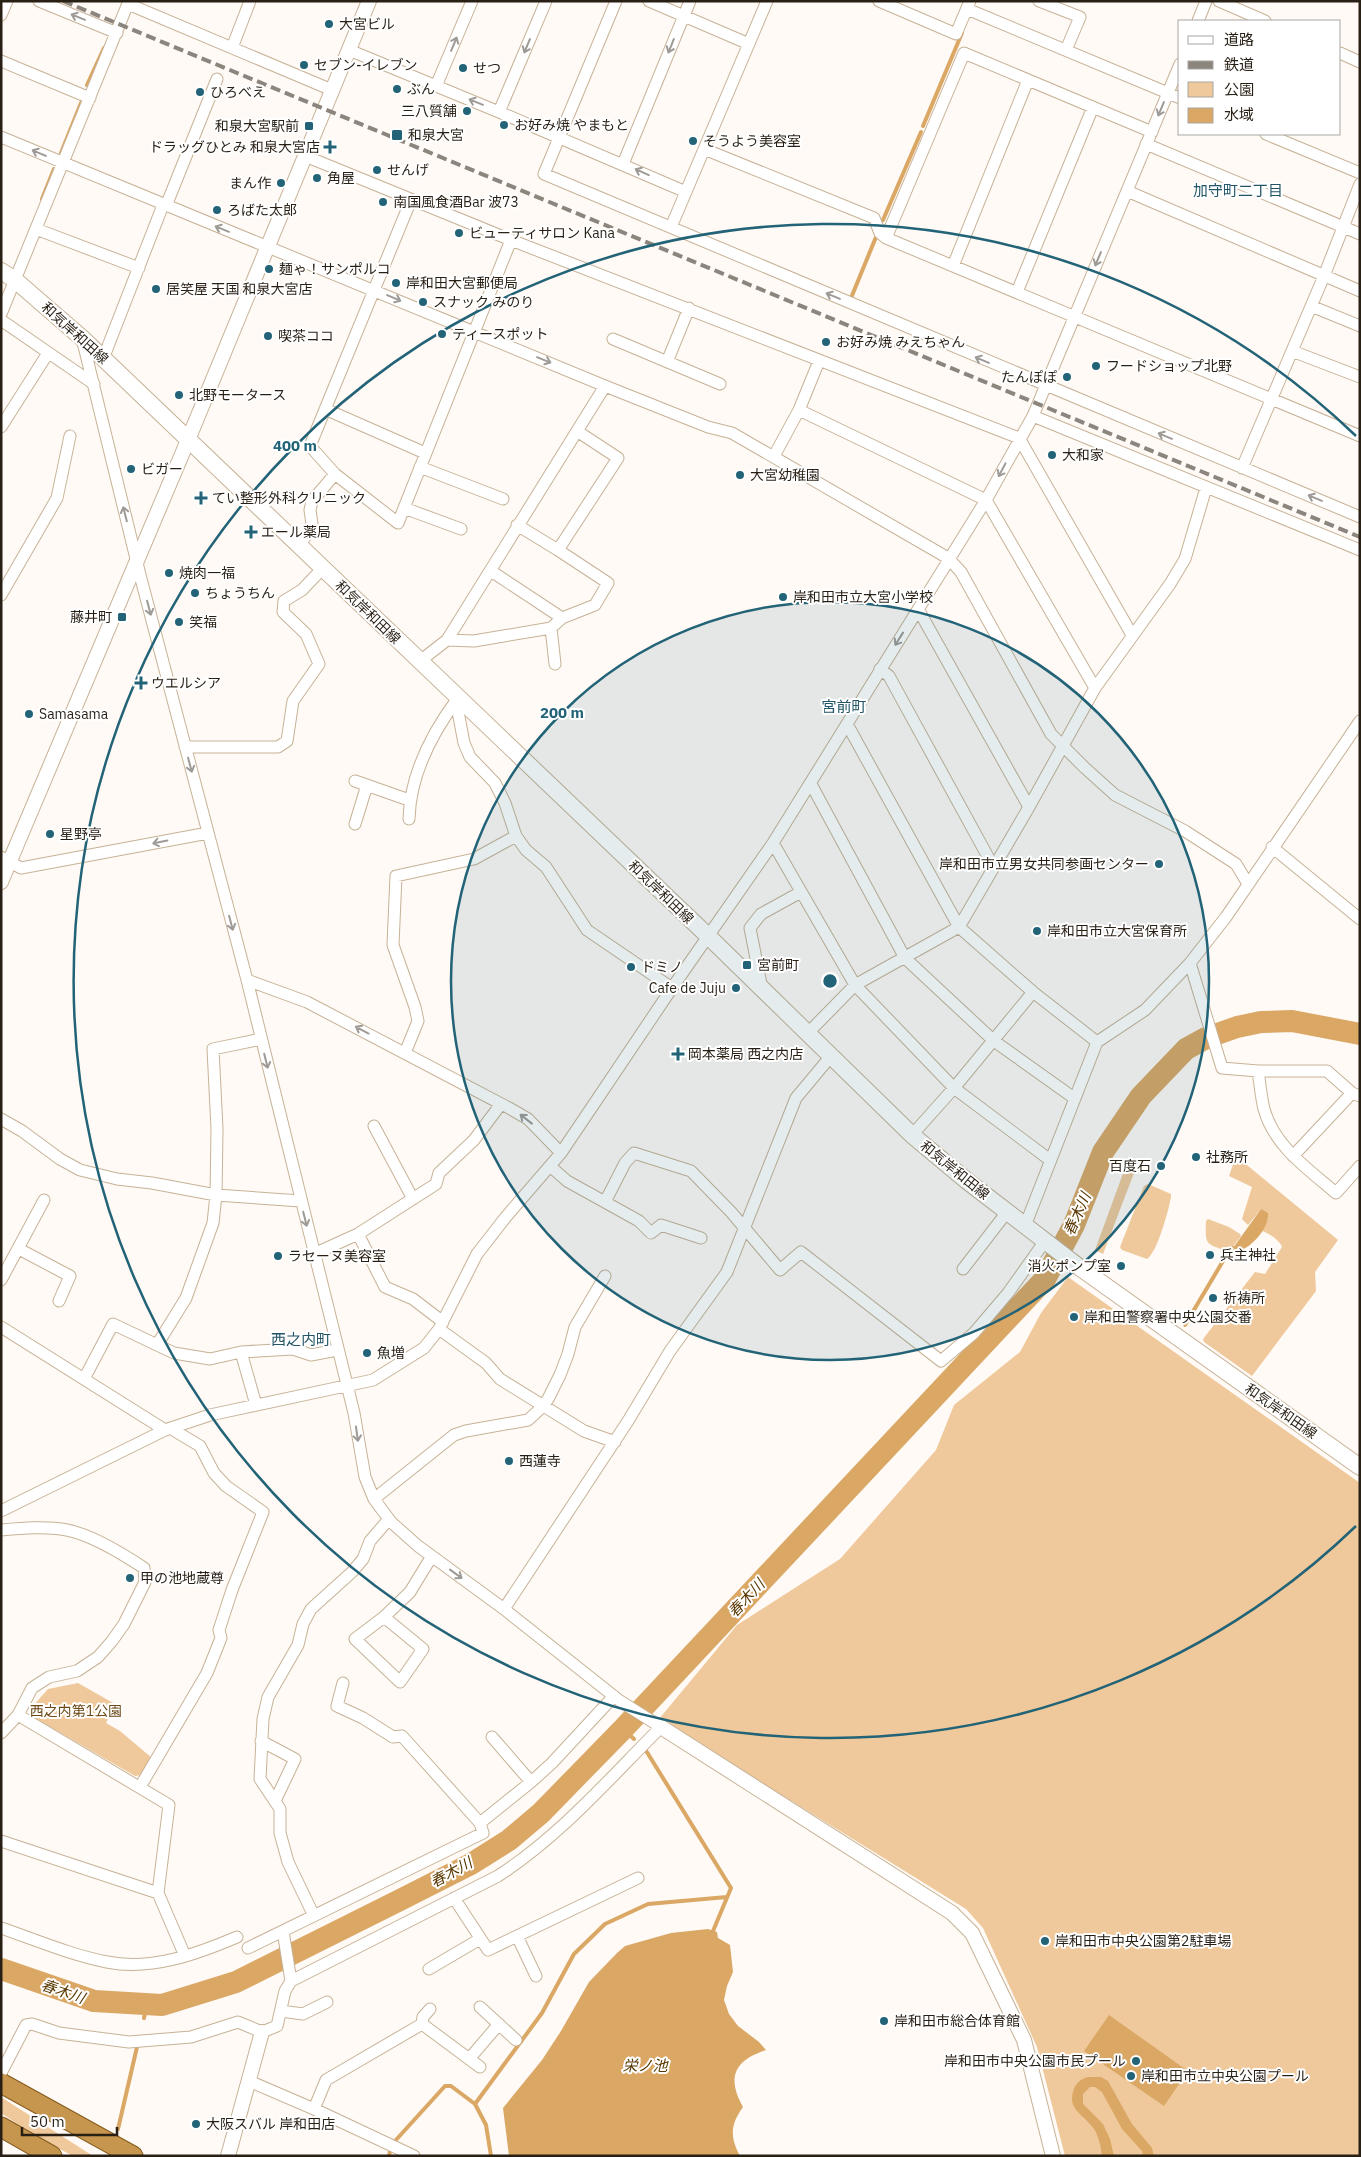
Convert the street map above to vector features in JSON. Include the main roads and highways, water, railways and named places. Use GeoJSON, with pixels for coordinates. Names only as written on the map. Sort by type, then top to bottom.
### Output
{"type":"FeatureCollection","features":[{"type":"Feature","properties":{"kind":"highway"},"geometry":{"type":"LineString","coordinates":[[1,2083],[133,2156]]}},
{"type":"Feature","properties":{"kind":"highway"},"geometry":{"type":"LineString","coordinates":[[1,2127],[52,2156]]}},
{"type":"Feature","properties":{"kind":"main road","name":"和気岸和田線"},"geometry":{"type":"LineString","coordinates":[[1,271],[15,280],[82,338],[420,661],[457,700],[708,936],[912,1135],[966,1181],[1079,1267],[1360,1467]]}},
{"type":"Feature","properties":{"kind":"water"},"geometry":{"type":"Polygon","coordinates":[[[1261,1209],[1268,1213],[1268,1219],[1262,1232],[1246,1248],[1235,1252],[1233,1248],[1261,1209]]]}},
{"type":"Feature","properties":{"kind":"water","name":"栄ノ池"},"geometry":{"type":"Polygon","coordinates":[[[708,1929],[717,1932],[718,1938],[730,1945],[733,1972],[724,2000],[729,2014],[738,2026],[759,2042],[766,2050],[747,2059],[736,2071],[735,2087],[743,2107],[734,2125],[733,2137],[740,2156],[509,2156],[503,2108],[542,2060],[589,1982],[625,1946],[671,1933],[708,1929]]]}},
{"type":"Feature","properties":{"kind":"water","name":"岸和田市中央公園市民プール"},"geometry":{"type":"Polygon","coordinates":[[[1109,2015],[1188,2071],[1164,2106],[1084,2051],[1109,2015]]]}},
{"type":"Feature","properties":{"kind":"water"},"geometry":{"type":"Polygon","coordinates":[[[1088,2077],[1101,2077],[1108,2081],[1132,2124],[1152,2148],[1154,2156],[1143,2156],[1142,2151],[1122,2129],[1102,2092],[1095,2087],[1090,2087],[1083,2094],[1083,2104],[1103,2124],[1110,2139],[1114,2156],[1102,2156],[1096,2132],[1077,2111],[1072,2102],[1076,2085],[1088,2077]]]}},
{"type":"Feature","properties":{"kind":"waterway"},"geometry":{"type":"LineString","coordinates":[[923,126],[962,33]]}},
{"type":"Feature","properties":{"kind":"waterway"},"geometry":{"type":"LineString","coordinates":[[87,85],[104,48]]}},
{"type":"Feature","properties":{"kind":"waterway"},"geometry":{"type":"LineString","coordinates":[[61,153],[81,103]]}},
{"type":"Feature","properties":{"kind":"waterway"},"geometry":{"type":"LineString","coordinates":[[883,220],[921,132]]}},
{"type":"Feature","properties":{"kind":"waterway"},"geometry":{"type":"LineString","coordinates":[[42,199],[54,169]]}},
{"type":"Feature","properties":{"kind":"waterway"},"geometry":{"type":"LineString","coordinates":[[851,298],[876,237]]}},
{"type":"Feature","properties":{"kind":"waterway","name":"春木川"},"geometry":{"type":"LineString","coordinates":[[1,1969],[94,2001],[162,2005],[236,1982],[471,1864],[509,1840],[541,1813],[623,1729],[1045,1279],[1074,1225],[1103,1152],[1141,1096],[1186,1049],[1206,1038],[1237,1027],[1261,1022],[1292,1021],[1360,1034]]}},
{"type":"Feature","properties":{"kind":"waterway"},"geometry":{"type":"LineString","coordinates":[[1228,1253],[1233,1248]]}},
{"type":"Feature","properties":{"kind":"waterway"},"geometry":{"type":"LineString","coordinates":[[1185,1325],[1223,1261]]}},
{"type":"Feature","properties":{"kind":"waterway"},"geometry":{"type":"LineString","coordinates":[[623,1729],[634,1739]]}},
{"type":"Feature","properties":{"kind":"waterway"},"geometry":{"type":"LineString","coordinates":[[645,1749],[731,1888],[713,1931]]}},
{"type":"Feature","properties":{"kind":"waterway"},"geometry":{"type":"LineString","coordinates":[[491,2156],[486,2125],[475,2104],[542,2013],[574,1954],[605,1924],[648,1904],[727,1897]]}},
{"type":"Feature","properties":{"kind":"waterway"},"geometry":{"type":"LineString","coordinates":[[144,2018],[147,2004]]}},
{"type":"Feature","properties":{"kind":"waterway"},"geometry":{"type":"LineString","coordinates":[[118,2129],[137,2047]]}},
{"type":"Feature","properties":{"kind":"waterway"},"geometry":{"type":"LineString","coordinates":[[395,2141],[445,2086],[451,2086],[475,2104]]}},
{"type":"Feature","properties":{"kind":"waterway"},"geometry":{"type":"LineString","coordinates":[[389,2156],[390,2151]]}},
{"type":"Feature","properties":{"kind":"railway"},"geometry":{"type":"LineString","coordinates":[[63,1],[1360,537]]}},
{"type":"Feature","properties":{"kind":"place","name":"大宮ビル"},"geometry":{"type":"Point","coordinates":[329,24]}},
{"type":"Feature","properties":{"kind":"place","name":"セブン-イレブン"},"geometry":{"type":"Point","coordinates":[304,65]}},
{"type":"Feature","properties":{"kind":"place","name":"せつ"},"geometry":{"type":"Point","coordinates":[463,68]}},
{"type":"Feature","properties":{"kind":"place","name":"ぶん"},"geometry":{"type":"Point","coordinates":[397,89]}},
{"type":"Feature","properties":{"kind":"place","name":"ひろべえ"},"geometry":{"type":"Point","coordinates":[200,92]}},
{"type":"Feature","properties":{"kind":"place","name":"三八質舗"},"geometry":{"type":"Point","coordinates":[467,111]}},
{"type":"Feature","properties":{"kind":"place","name":"お好み焼 やまもと"},"geometry":{"type":"Point","coordinates":[504,125]}},
{"type":"Feature","properties":{"kind":"place","name":"和泉大宮駅前"},"geometry":{"type":"Point","coordinates":[309,126]}},
{"type":"Feature","properties":{"kind":"place","name":"和泉大宮"},"geometry":{"type":"Point","coordinates":[397,135]}},
{"type":"Feature","properties":{"kind":"place","name":"そうよう美容室"},"geometry":{"type":"Point","coordinates":[693,141]}},
{"type":"Feature","properties":{"kind":"place","name":"ドラッグひとみ 和泉大宮店"},"geometry":{"type":"Point","coordinates":[330,147]}},
{"type":"Feature","properties":{"kind":"place","name":"せんげ"},"geometry":{"type":"Point","coordinates":[377,170]}},
{"type":"Feature","properties":{"kind":"place","name":"角屋"},"geometry":{"type":"Point","coordinates":[317,178]}},
{"type":"Feature","properties":{"kind":"place","name":"まん作"},"geometry":{"type":"Point","coordinates":[281,183]}},
{"type":"Feature","properties":{"kind":"place","name":"南国風食酒Bar 波73"},"geometry":{"type":"Point","coordinates":[383,202]}},
{"type":"Feature","properties":{"kind":"place","name":"ろばた太郎"},"geometry":{"type":"Point","coordinates":[217,210]}},
{"type":"Feature","properties":{"kind":"place","name":"ビューティサロン Kana"},"geometry":{"type":"Point","coordinates":[459,233]}},
{"type":"Feature","properties":{"kind":"place","name":"麺ゃ！サンポルコ"},"geometry":{"type":"Point","coordinates":[269,269]}},
{"type":"Feature","properties":{"kind":"place","name":"岸和田大宮郵便局"},"geometry":{"type":"Point","coordinates":[396,283]}},
{"type":"Feature","properties":{"kind":"place","name":"居笑屋 天国 和泉大宮店"},"geometry":{"type":"Point","coordinates":[156,289]}},
{"type":"Feature","properties":{"kind":"place","name":"スナック みのり"},"geometry":{"type":"Point","coordinates":[423,302]}},
{"type":"Feature","properties":{"kind":"place","name":"ティースポット"},"geometry":{"type":"Point","coordinates":[442,334]}},
{"type":"Feature","properties":{"kind":"place","name":"喫茶ココ"},"geometry":{"type":"Point","coordinates":[268,336]}},
{"type":"Feature","properties":{"kind":"place","name":"お好み焼 みえちゃん"},"geometry":{"type":"Point","coordinates":[826,342]}},
{"type":"Feature","properties":{"kind":"place","name":"フードショップ北野"},"geometry":{"type":"Point","coordinates":[1096,366]}},
{"type":"Feature","properties":{"kind":"place","name":"たんぽぽ"},"geometry":{"type":"Point","coordinates":[1067,377]}},
{"type":"Feature","properties":{"kind":"place","name":"北野モータース"},"geometry":{"type":"Point","coordinates":[179,395]}},
{"type":"Feature","properties":{"kind":"place","name":"大和家"},"geometry":{"type":"Point","coordinates":[1052,455]}},
{"type":"Feature","properties":{"kind":"place","name":"ビガー"},"geometry":{"type":"Point","coordinates":[131,469]}},
{"type":"Feature","properties":{"kind":"place","name":"大宮幼稚園"},"geometry":{"type":"Point","coordinates":[740,475]}},
{"type":"Feature","properties":{"kind":"place","name":"てい整形外科クリニック"},"geometry":{"type":"Point","coordinates":[201,498]}},
{"type":"Feature","properties":{"kind":"place","name":"エール薬局"},"geometry":{"type":"Point","coordinates":[251,532]}},
{"type":"Feature","properties":{"kind":"place","name":"焼肉一福"},"geometry":{"type":"Point","coordinates":[169,573]}},
{"type":"Feature","properties":{"kind":"place","name":"ちょうちん"},"geometry":{"type":"Point","coordinates":[195,593]}},
{"type":"Feature","properties":{"kind":"place","name":"岸和田市立大宮小学校"},"geometry":{"type":"Point","coordinates":[783,597]}},
{"type":"Feature","properties":{"kind":"place","name":"藤井町"},"geometry":{"type":"Point","coordinates":[122,617]}},
{"type":"Feature","properties":{"kind":"place","name":"笑福"},"geometry":{"type":"Point","coordinates":[179,622]}},
{"type":"Feature","properties":{"kind":"place","name":"ウエルシア"},"geometry":{"type":"Point","coordinates":[141,683]}},
{"type":"Feature","properties":{"kind":"place","name":"Samasama"},"geometry":{"type":"Point","coordinates":[29,714]}},
{"type":"Feature","properties":{"kind":"place","name":"星野亭"},"geometry":{"type":"Point","coordinates":[50,834]}},
{"type":"Feature","properties":{"kind":"place","name":"岸和田市立男女共同参画センター"},"geometry":{"type":"Point","coordinates":[1159,864]}},
{"type":"Feature","properties":{"kind":"place","name":"岸和田市立大宮保育所"},"geometry":{"type":"Point","coordinates":[1037,931]}},
{"type":"Feature","properties":{"kind":"place","name":"宮前町"},"geometry":{"type":"Point","coordinates":[747,965]}},
{"type":"Feature","properties":{"kind":"place","name":"ドミノ"},"geometry":{"type":"Point","coordinates":[631,967]}},
{"type":"Feature","properties":{"kind":"place","name":"Cafe de Juju"},"geometry":{"type":"Point","coordinates":[736,988]}},
{"type":"Feature","properties":{"kind":"place","name":"岡本薬局 西之内店"},"geometry":{"type":"Point","coordinates":[678,1054]}},
{"type":"Feature","properties":{"kind":"place","name":"社務所"},"geometry":{"type":"Point","coordinates":[1196,1157]}},
{"type":"Feature","properties":{"kind":"place","name":"百度石"},"geometry":{"type":"Point","coordinates":[1161,1166]}},
{"type":"Feature","properties":{"kind":"place","name":"兵主神社"},"geometry":{"type":"Point","coordinates":[1210,1255]}},
{"type":"Feature","properties":{"kind":"place","name":"ラセーヌ美容室"},"geometry":{"type":"Point","coordinates":[278,1256]}},
{"type":"Feature","properties":{"kind":"place","name":"消火ポンプ室"},"geometry":{"type":"Point","coordinates":[1121,1266]}},
{"type":"Feature","properties":{"kind":"place","name":"祈祷所"},"geometry":{"type":"Point","coordinates":[1213,1298]}},
{"type":"Feature","properties":{"kind":"place","name":"岸和田警察署中央公園交番"},"geometry":{"type":"Point","coordinates":[1074,1317]}},
{"type":"Feature","properties":{"kind":"place","name":"魚増"},"geometry":{"type":"Point","coordinates":[367,1353]}},
{"type":"Feature","properties":{"kind":"place","name":"西蓮寺"},"geometry":{"type":"Point","coordinates":[509,1461]}},
{"type":"Feature","properties":{"kind":"place","name":"甲の池地蔵尊"},"geometry":{"type":"Point","coordinates":[130,1578]}},
{"type":"Feature","properties":{"kind":"place","name":"岸和田市中央公園第2駐車場"},"geometry":{"type":"Point","coordinates":[1045,1941]}},
{"type":"Feature","properties":{"kind":"place","name":"岸和田市総合体育館"},"geometry":{"type":"Point","coordinates":[884,2021]}},
{"type":"Feature","properties":{"kind":"place","name":"岸和田市中央公園市民プール"},"geometry":{"type":"Point","coordinates":[1136,2061]}},
{"type":"Feature","properties":{"kind":"place","name":"岸和田市立中央公園プール"},"geometry":{"type":"Point","coordinates":[1131,2076]}},
{"type":"Feature","properties":{"kind":"place","name":"大阪スバル 岸和田店"},"geometry":{"type":"Point","coordinates":[196,2124]}},
{"type":"Feature","properties":{"kind":"district","name":"加守町二丁目"},"geometry":{"type":"Point","coordinates":[1238,190]}},
{"type":"Feature","properties":{"kind":"district","name":"宮前町"},"geometry":{"type":"Point","coordinates":[844,706]}},
{"type":"Feature","properties":{"kind":"district","name":"西之内町"},"geometry":{"type":"Point","coordinates":[301,1339]}},
{"type":"Feature","properties":{"kind":"park label","name":"西之内第1公園"},"geometry":{"type":"Point","coordinates":[76,1711]}}]}
